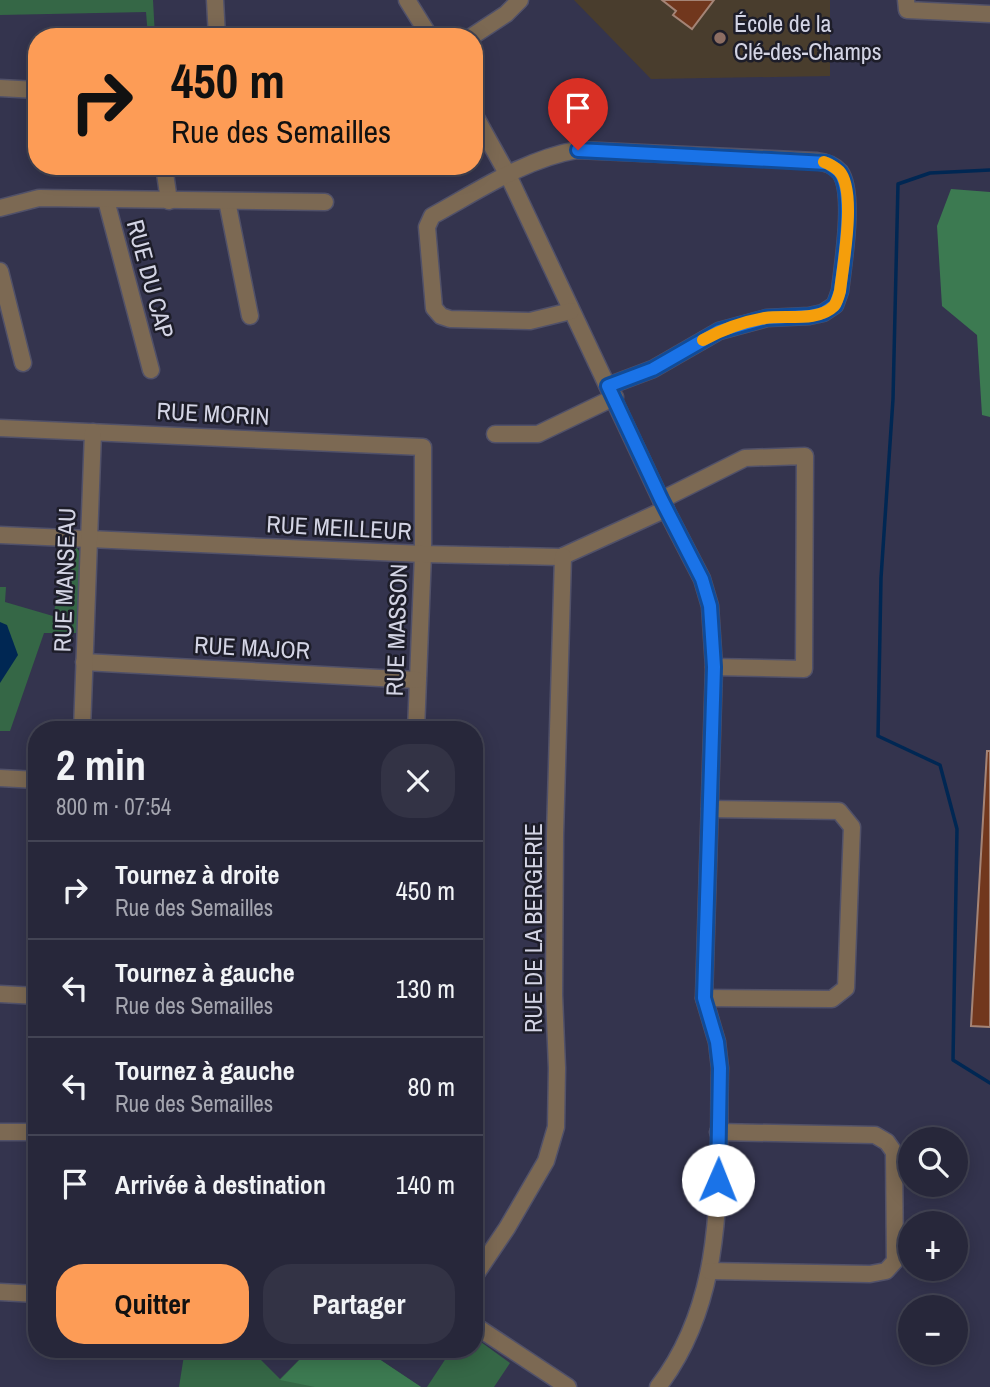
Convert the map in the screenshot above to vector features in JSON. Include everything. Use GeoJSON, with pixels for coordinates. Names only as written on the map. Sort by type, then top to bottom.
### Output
{"type":"FeatureCollection","features":[{"type":"Feature","properties":{"kind":"street"},"geometry":{"type":"LineString","coordinates":[[215,0],[217,28]]}},
{"type":"Feature","properties":{"kind":"street"},"geometry":{"type":"LineString","coordinates":[[407,0],[424,28]]}},
{"type":"Feature","properties":{"kind":"street"},"geometry":{"type":"LineString","coordinates":[[483,29],[506,14],[520,0]]}},
{"type":"Feature","properties":{"kind":"street"},"geometry":{"type":"LineString","coordinates":[[906,0],[907,10],[990,14]]}},
{"type":"Feature","properties":{"kind":"street"},"geometry":{"type":"LineString","coordinates":[[0,88],[28,90]]}},
{"type":"Feature","properties":{"kind":"street"},"geometry":{"type":"LineString","coordinates":[[483,130],[508,175],[702,579],[710,606],[714,667],[704,998],[717,1042],[720,1068],[716,1231],[702,1305],[688,1338],[658,1387]]}},
{"type":"Feature","properties":{"kind":"street"},"geometry":{"type":"LineString","coordinates":[[495,433],[538,433],[612,394],[719,331],[766,318],[823,313],[835,305],[840,291],[848,200],[839,171],[827,163],[816,161],[578,150],[560,153],[508,175],[432,216],[426,227],[434,308],[441,316],[450,319],[530,321],[571,311]]}},
{"type":"Feature","properties":{"kind":"street"},"geometry":{"type":"LineString","coordinates":[[165,175],[169,201]]}},
{"type":"Feature","properties":{"kind":"street"},"geometry":{"type":"LineString","coordinates":[[0,208],[39,198],[325,202]]}},
{"type":"Feature","properties":{"kind":"street","name":"RUE DU CAP"},"geometry":{"type":"LineString","coordinates":[[106,200],[151,370]]}},
{"type":"Feature","properties":{"kind":"street"},"geometry":{"type":"LineString","coordinates":[[228,201],[250,316]]}},
{"type":"Feature","properties":{"kind":"street"},"geometry":{"type":"LineString","coordinates":[[0,271],[23,363]]}},
{"type":"Feature","properties":{"kind":"street","name":"RUE MORIN"},"geometry":{"type":"LineString","coordinates":[[0,428],[423,447]]}},
{"type":"Feature","properties":{"kind":"street","name":"RUE MANSEAU"},"geometry":{"type":"LineString","coordinates":[[82,721],[93,432]]}},
{"type":"Feature","properties":{"kind":"street","name":"RUE MASSON"},"geometry":{"type":"LineString","coordinates":[[416,721],[423,554],[423,447]]}},
{"type":"Feature","properties":{"kind":"street","name":"RUE MEILLEUR"},"geometry":{"type":"LineString","coordinates":[[0,535],[423,554],[563,556],[745,458],[805,456],[804,669],[714,667]]}},
{"type":"Feature","properties":{"kind":"street","name":"RUE DE LA BERGERIE"},"geometry":{"type":"LineString","coordinates":[[483,1264],[546,1161],[556,1127],[555,835],[563,556]]}},
{"type":"Feature","properties":{"kind":"street","name":"RUE MAJOR"},"geometry":{"type":"LineString","coordinates":[[85,662],[417,680]]}},
{"type":"Feature","properties":{"kind":"street"},"geometry":{"type":"LineString","coordinates":[[0,778],[28,780]]}},
{"type":"Feature","properties":{"kind":"street"},"geometry":{"type":"LineString","coordinates":[[704,998],[832,999],[846,988],[852,827],[839,811],[710,809]]}},
{"type":"Feature","properties":{"kind":"street"},"geometry":{"type":"LineString","coordinates":[[0,994],[28,996]]}},
{"type":"Feature","properties":{"kind":"street"},"geometry":{"type":"LineString","coordinates":[[0,1132],[28,1132]]}},
{"type":"Feature","properties":{"kind":"street"},"geometry":{"type":"LineString","coordinates":[[709,1271],[870,1274],[886,1271],[895,1261],[894,1152],[887,1142],[875,1135],[718,1132]]}},
{"type":"Feature","properties":{"kind":"street"},"geometry":{"type":"LineString","coordinates":[[0,1292],[28,1294]]}},
{"type":"Feature","properties":{"kind":"street"},"geometry":{"type":"LineString","coordinates":[[483,1331],[568,1387]]}},
{"type":"Feature","properties":{"kind":"shaded area","name":"École de la Clé-des-Champs"},"geometry":{"type":"Polygon","coordinates":[[[574,0],[830,0],[830,76],[651,79],[574,0]]]}},
{"type":"Feature","properties":{"kind":"green space"},"geometry":{"type":"Polygon","coordinates":[[[0,0],[153,0],[155,28],[147,28],[146,12],[0,15],[0,0]]]}},
{"type":"Feature","properties":{"kind":"green space"},"geometry":{"type":"Polygon","coordinates":[[[951,189],[990,192],[990,417],[982,415],[977,335],[942,306],[937,226],[951,189]]]}},
{"type":"Feature","properties":{"kind":"green space"},"geometry":{"type":"Polygon","coordinates":[[[69,544],[75,545],[81,554],[78,633],[44,633],[10,731],[0,731],[0,587],[6,587],[5,602],[53,616],[69,544]]]}},
{"type":"Feature","properties":{"kind":"green space"},"geometry":{"type":"Polygon","coordinates":[[[483,1344],[510,1363],[494,1387],[427,1387],[446,1358],[483,1358],[483,1344]]]}},
{"type":"Feature","properties":{"kind":"green space"},"geometry":{"type":"Polygon","coordinates":[[[184,1358],[259,1358],[280,1379],[301,1358],[378,1358],[421,1387],[179,1387],[184,1358]]]}},
{"type":"Feature","properties":{"kind":"green space"},"geometry":{"type":"Polygon","coordinates":[[[301,1358],[378,1358],[421,1387],[315,1387],[280,1380],[301,1358]]]}},
{"type":"Feature","properties":{"kind":"water"},"geometry":{"type":"Polygon","coordinates":[[[0,622],[7,625],[18,655],[0,683],[0,622]]]}},
{"type":"Feature","properties":{"kind":"building"},"geometry":{"type":"Polygon","coordinates":[[[662,0],[714,0],[692,29],[673,15],[676,11],[662,0]]]}},
{"type":"Feature","properties":{"kind":"building"},"geometry":{"type":"Polygon","coordinates":[[[987,751],[990,751],[990,1027],[971,1026],[987,751]]]}},
{"type":"Feature","properties":{"kind":"waterway"},"geometry":{"type":"LineString","coordinates":[[990,170],[930,173],[898,184],[893,399],[881,578],[878,736],[940,765],[957,829],[953,1060],[990,1083]]}},
{"type":"Feature","properties":{"kind":"slow traffic"},"geometry":{"type":"LineString","coordinates":[[703,340],[742,323],[766,318],[809,316],[823,313],[835,305],[840,291],[848,200],[839,171],[824,162]]}},
{"type":"Feature","properties":{"kind":"place","name":"École de la Clé-des-Champs"},"geometry":{"type":"Point","coordinates":[720,38]}},
{"type":"Feature","properties":{"kind":"route"},"geometry":{"type":"LineString","coordinates":[[578,150],[827,163],[839,171],[848,200],[840,291],[835,305],[823,313],[766,318],[719,331],[653,369],[608,386],[702,579],[710,606],[714,667],[704,998],[717,1042],[720,1068],[718,1180]]}}]}
